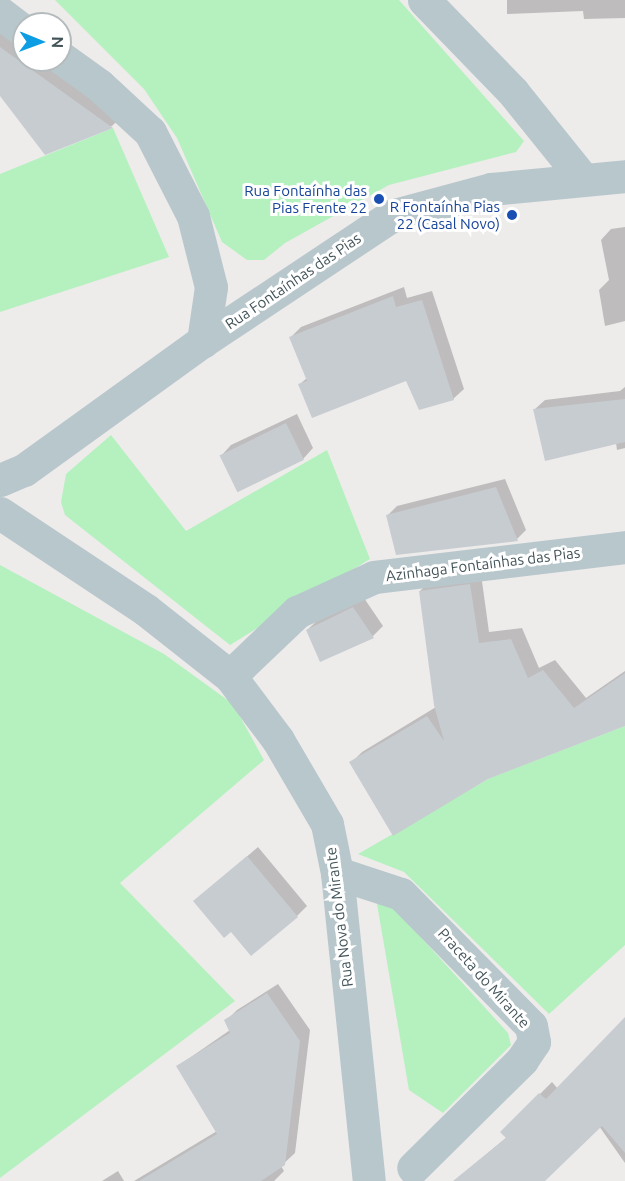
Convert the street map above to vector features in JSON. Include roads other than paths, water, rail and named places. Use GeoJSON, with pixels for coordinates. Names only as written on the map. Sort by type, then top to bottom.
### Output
{"type":"FeatureCollection","features":[{"type":"Feature","properties":{"kind":"street"},"geometry":{"type":"LineString","coordinates":[[424,0],[513,92],[584,179]]}},
{"type":"Feature","properties":{"kind":"street"},"geometry":{"type":"LineString","coordinates":[[72,66],[99,85],[150,132],[193,216],[207,261],[211,286],[203,341]]}},
{"type":"Feature","properties":{"kind":"street","name":"Rua Fontaínhas das Pias"},"geometry":{"type":"LineString","coordinates":[[0,480],[24,470],[203,341],[391,216],[492,189],[625,176]]}},
{"type":"Feature","properties":{"kind":"street","name":"Rua Nova do Mirante"},"geometry":{"type":"LineString","coordinates":[[0,513],[146,610],[230,676],[278,740],[327,824],[337,873],[369,1181]]}},
{"type":"Feature","properties":{"kind":"street","name":"Azinhaga Fontaínhas das Pias"},"geometry":{"type":"LineString","coordinates":[[230,676],[297,612],[374,577],[625,547]]}},
{"type":"Feature","properties":{"kind":"street","name":"Praceta do Mirante"},"geometry":{"type":"LineString","coordinates":[[337,873],[401,894],[531,1026],[534,1042],[522,1060],[413,1168]]}},
{"type":"Feature","properties":{"kind":"place","name":"Rua Fontaínha das Pias Frente 22"},"geometry":{"type":"Point","coordinates":[379,199]}},
{"type":"Feature","properties":{"kind":"place","name":"R Fontaínha Pias 22 (Casal Novo)"},"geometry":{"type":"Point","coordinates":[512,215]}}]}
